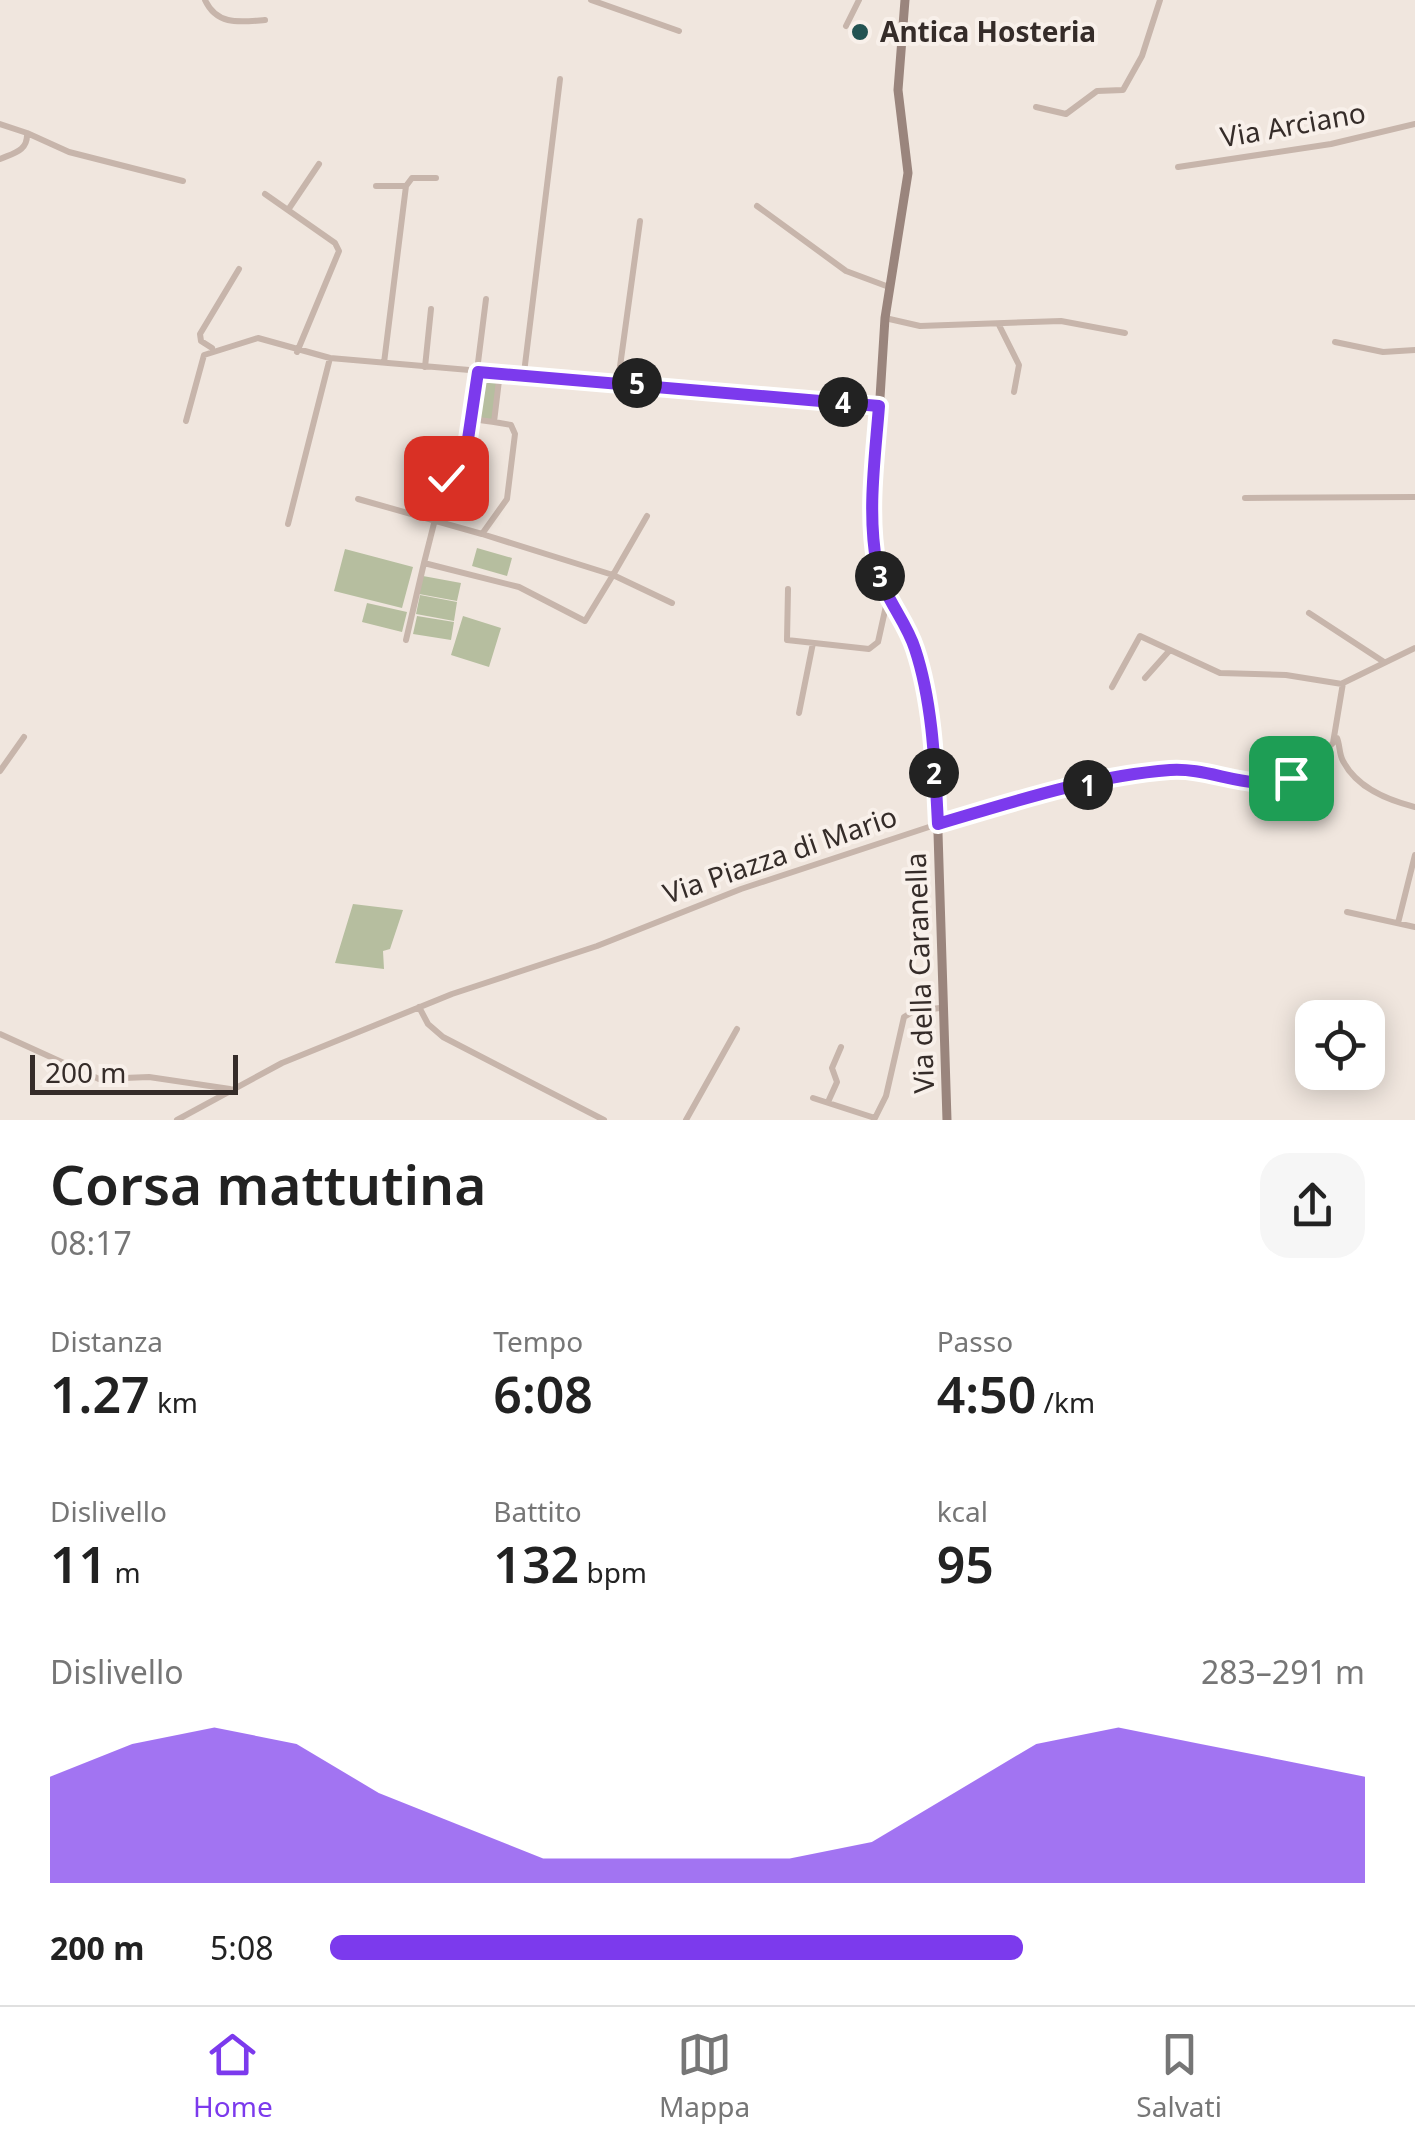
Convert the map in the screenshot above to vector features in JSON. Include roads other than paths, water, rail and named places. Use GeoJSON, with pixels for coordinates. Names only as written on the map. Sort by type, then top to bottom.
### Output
{"type":"FeatureCollection","features":[{"type":"Feature","properties":{"kind":"main road","name":"Via della Caranella"},"geometry":{"type":"LineString","coordinates":[[905,0],[898,90],[908,169],[888,287],[872,525],[878,571],[920,665],[938,824],[940,1008],[947,1120]]}},
{"type":"Feature","properties":{"kind":"street"},"geometry":{"type":"LineString","coordinates":[[205,0],[224,20],[265,20]]}},
{"type":"Feature","properties":{"kind":"street"},"geometry":{"type":"LineString","coordinates":[[591,0],[679,32]]}},
{"type":"Feature","properties":{"kind":"street"},"geometry":{"type":"LineString","coordinates":[[846,26],[858,0]]}},
{"type":"Feature","properties":{"kind":"street"},"geometry":{"type":"LineString","coordinates":[[1036,107],[1066,114],[1098,91],[1123,90],[1141,58],[1160,0]]}},
{"type":"Feature","properties":{"kind":"street"},"geometry":{"type":"LineString","coordinates":[[524,372],[560,79]]}},
{"type":"Feature","properties":{"kind":"street"},"geometry":{"type":"LineString","coordinates":[[0,124],[69,152],[183,181]]}},
{"type":"Feature","properties":{"kind":"street","name":"Via Arciano"},"geometry":{"type":"LineString","coordinates":[[1178,167],[1332,144],[1415,124]]}},
{"type":"Feature","properties":{"kind":"street"},"geometry":{"type":"LineString","coordinates":[[0,159],[20,151],[26,133]]}},
{"type":"Feature","properties":{"kind":"street"},"geometry":{"type":"LineString","coordinates":[[288,210],[319,164]]}},
{"type":"Feature","properties":{"kind":"street"},"geometry":{"type":"LineString","coordinates":[[384,363],[406,186],[411,178],[436,178]]}},
{"type":"Feature","properties":{"kind":"street"},"geometry":{"type":"LineString","coordinates":[[376,186],[406,186]]}},
{"type":"Feature","properties":{"kind":"street"},"geometry":{"type":"LineString","coordinates":[[265,194],[335,242],[339,251],[297,352]]}},
{"type":"Feature","properties":{"kind":"street"},"geometry":{"type":"LineString","coordinates":[[757,206],[846,271],[888,287]]}},
{"type":"Feature","properties":{"kind":"street"},"geometry":{"type":"LineString","coordinates":[[618,381],[640,221]]}},
{"type":"Feature","properties":{"kind":"street"},"geometry":{"type":"LineString","coordinates":[[214,348],[200,340],[200,334],[238,268]]}},
{"type":"Feature","properties":{"kind":"street"},"geometry":{"type":"LineString","coordinates":[[406,640],[446,476],[464,466],[486,298]]}},
{"type":"Feature","properties":{"kind":"street"},"geometry":{"type":"LineString","coordinates":[[424,367],[432,309]]}},
{"type":"Feature","properties":{"kind":"street"},"geometry":{"type":"LineString","coordinates":[[885,318],[915,326],[962,321],[999,325],[1066,321],[1124,333]]}},
{"type":"Feature","properties":{"kind":"street"},"geometry":{"type":"LineString","coordinates":[[999,325],[1019,366],[1014,392]]}},
{"type":"Feature","properties":{"kind":"street"},"geometry":{"type":"LineString","coordinates":[[186,421],[201,359],[214,348],[259,338],[297,352],[330,358],[879,406]]}},
{"type":"Feature","properties":{"kind":"street"},"geometry":{"type":"LineString","coordinates":[[1336,342],[1384,352],[1415,350]]}},
{"type":"Feature","properties":{"kind":"street"},"geometry":{"type":"LineString","coordinates":[[288,524],[330,358]]}},
{"type":"Feature","properties":{"kind":"street"},"geometry":{"type":"LineString","coordinates":[[494,422],[500,372]]}},
{"type":"Feature","properties":{"kind":"street"},"geometry":{"type":"LineString","coordinates":[[472,420],[514,428],[507,499],[482,534]]}},
{"type":"Feature","properties":{"kind":"street"},"geometry":{"type":"LineString","coordinates":[[1245,498],[1415,498]]}},
{"type":"Feature","properties":{"kind":"street"},"geometry":{"type":"LineString","coordinates":[[358,500],[613,575],[672,603]]}},
{"type":"Feature","properties":{"kind":"street"},"geometry":{"type":"LineString","coordinates":[[424,562],[519,586],[582,622],[590,618],[647,516]]}},
{"type":"Feature","properties":{"kind":"street"},"geometry":{"type":"LineString","coordinates":[[788,589],[785,636],[813,643],[875,647],[888,597]]}},
{"type":"Feature","properties":{"kind":"street"},"geometry":{"type":"LineString","coordinates":[[1310,613],[1385,663]]}},
{"type":"Feature","properties":{"kind":"street"},"geometry":{"type":"LineString","coordinates":[[1112,687],[1139,637],[1220,673],[1286,675],[1342,684],[1415,648]]}},
{"type":"Feature","properties":{"kind":"street"},"geometry":{"type":"LineString","coordinates":[[799,713],[813,643]]}},
{"type":"Feature","properties":{"kind":"street"},"geometry":{"type":"LineString","coordinates":[[1146,678],[1170,650]]}},
{"type":"Feature","properties":{"kind":"street"},"geometry":{"type":"LineString","coordinates":[[1342,684],[1336,737],[1344,762],[1382,798],[1415,807]]}},
{"type":"Feature","properties":{"kind":"street"},"geometry":{"type":"LineString","coordinates":[[0,771],[24,737]]}},
{"type":"Feature","properties":{"kind":"street","name":"Via Piazza di Mario"},"geometry":{"type":"LineString","coordinates":[[179,1120],[288,1060],[419,1007],[597,946],[734,892],[938,824],[1047,793],[1158,772],[1198,770],[1254,784],[1275,783],[1308,768],[1336,737]]}},
{"type":"Feature","properties":{"kind":"street"},"geometry":{"type":"LineString","coordinates":[[1398,923],[1415,854]]}},
{"type":"Feature","properties":{"kind":"street"},"geometry":{"type":"LineString","coordinates":[[1347,912],[1415,927]]}},
{"type":"Feature","properties":{"kind":"street"},"geometry":{"type":"LineString","coordinates":[[419,1007],[428,1024],[443,1037],[604,1120]]}},
{"type":"Feature","properties":{"kind":"street"},"geometry":{"type":"LineString","coordinates":[[813,1098],[868,1118],[876,1116],[886,1096],[904,1018],[914,1010],[940,1008]]}},
{"type":"Feature","properties":{"kind":"street"},"geometry":{"type":"LineString","coordinates":[[686,1120],[737,1028]]}},
{"type":"Feature","properties":{"kind":"street"},"geometry":{"type":"LineString","coordinates":[[0,1034],[100,1079],[150,1077],[232,1090]]}},
{"type":"Feature","properties":{"kind":"street"},"geometry":{"type":"LineString","coordinates":[[828,1102],[837,1082],[832,1068],[842,1047]]}},
{"type":"Feature","properties":{"kind":"place","name":"Antica Hosteria"},"geometry":{"type":"Point","coordinates":[860,32]}}]}
